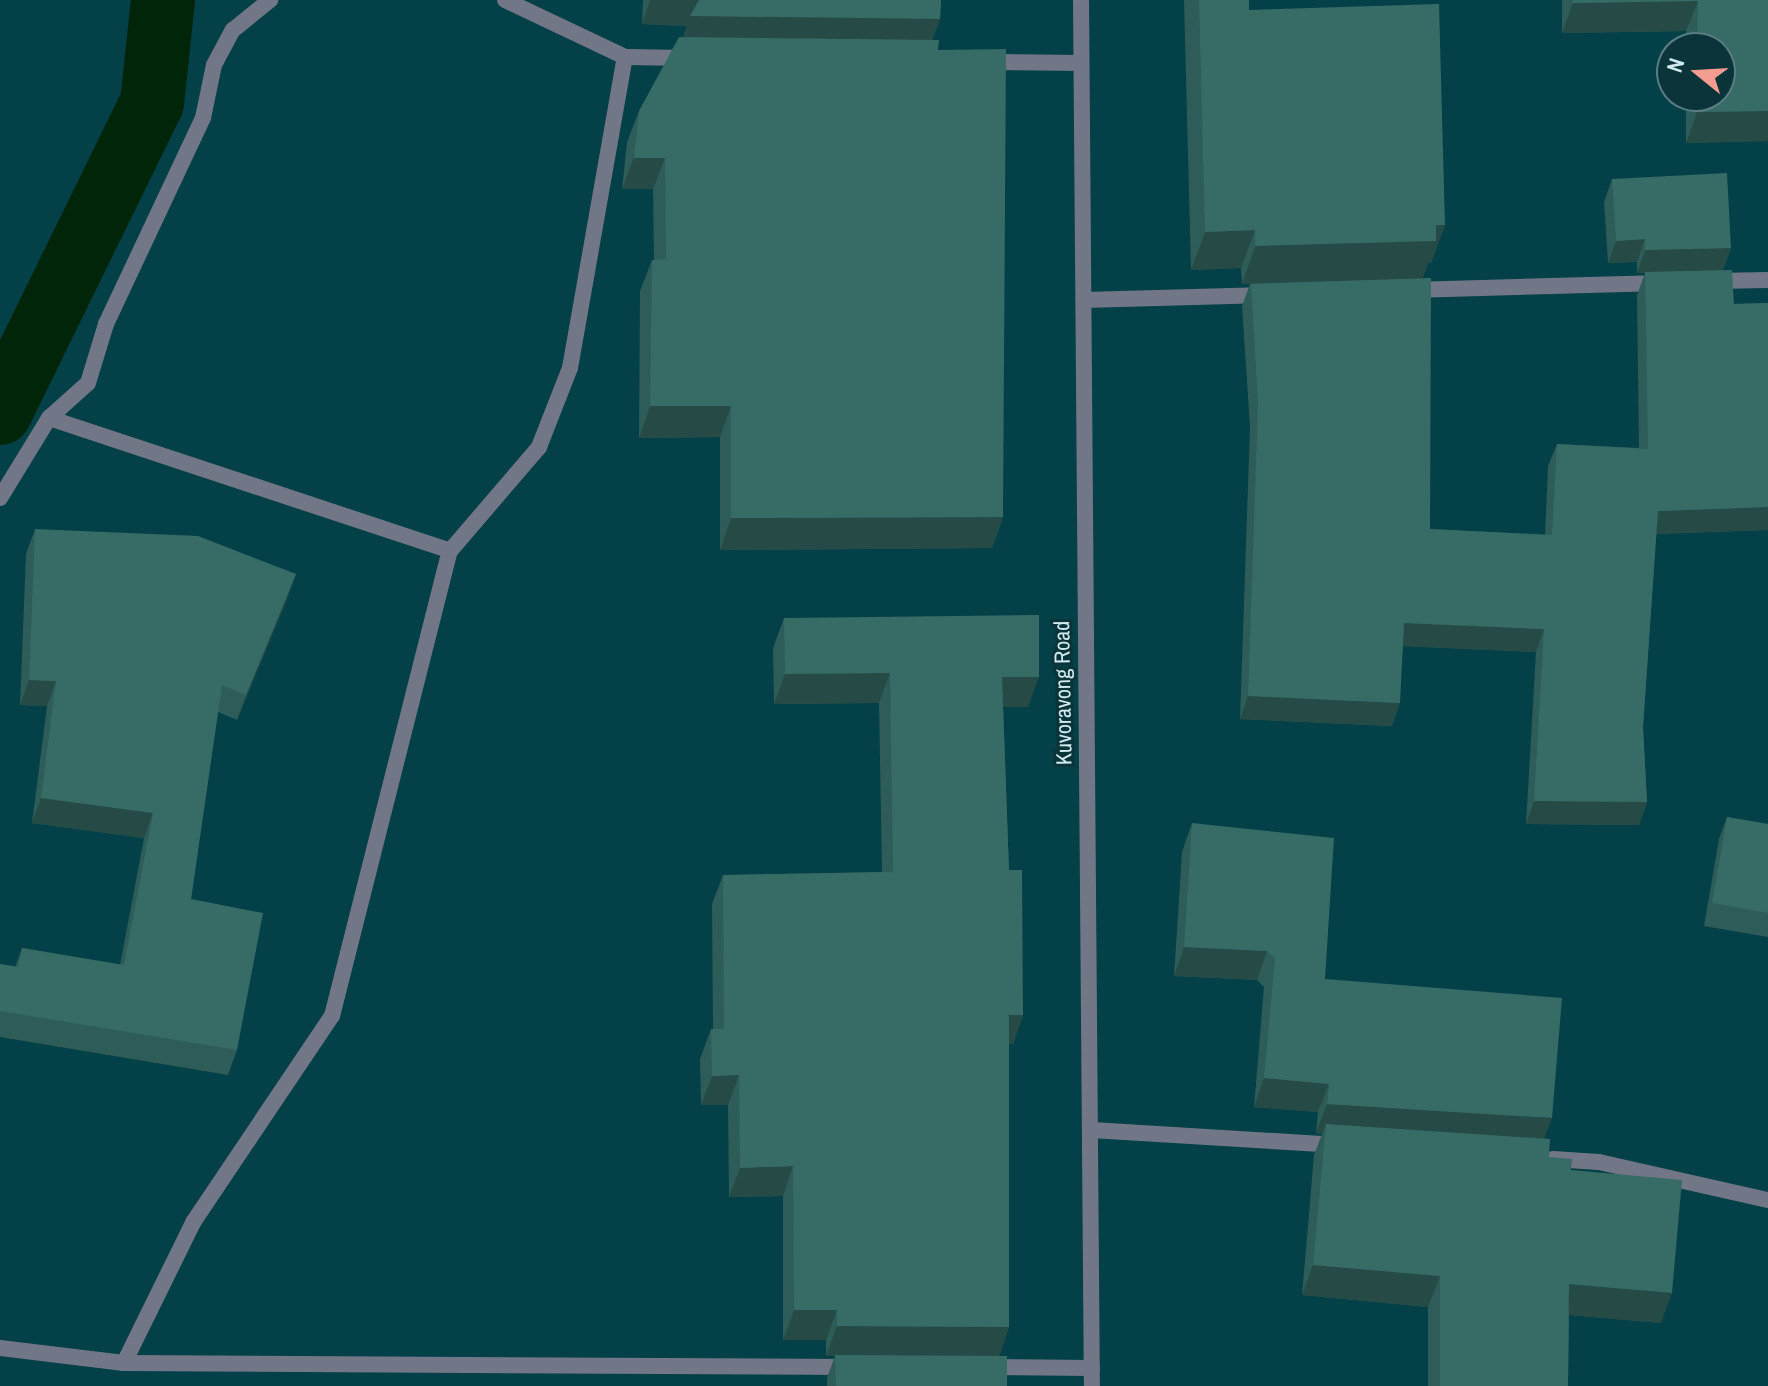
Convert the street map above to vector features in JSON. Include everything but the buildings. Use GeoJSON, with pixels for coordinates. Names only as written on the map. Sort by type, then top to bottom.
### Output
{"type":"FeatureCollection","features":[{"type":"Feature","properties":{"kind":"street"},"geometry":{"type":"LineString","coordinates":[[0,498],[49,418],[88,383],[106,324],[203,118],[220,53],[233,30],[270,0]]}},
{"type":"Feature","properties":{"kind":"street"},"geometry":{"type":"LineString","coordinates":[[505,0],[625,57],[703,58]]}},
{"type":"Feature","properties":{"kind":"street","name":"Kuvoravong Road"},"geometry":{"type":"LineString","coordinates":[[1081,0],[1092,1386]]}},
{"type":"Feature","properties":{"kind":"street"},"geometry":{"type":"LineString","coordinates":[[124,1363],[194,1221],[332,1016],[450,551],[539,447],[570,368],[625,57]]}},
{"type":"Feature","properties":{"kind":"street"},"geometry":{"type":"LineString","coordinates":[[971,62],[1081,63]]}},
{"type":"Feature","properties":{"kind":"street"},"geometry":{"type":"LineString","coordinates":[[1386,291],[1768,280]]}},
{"type":"Feature","properties":{"kind":"street"},"geometry":{"type":"LineString","coordinates":[[1084,300],[1291,294]]}},
{"type":"Feature","properties":{"kind":"street"},"geometry":{"type":"LineString","coordinates":[[49,418],[450,551]]}},
{"type":"Feature","properties":{"kind":"street"},"geometry":{"type":"LineString","coordinates":[[1092,1130],[1362,1147]]}},
{"type":"Feature","properties":{"kind":"street"},"geometry":{"type":"LineString","coordinates":[[1536,1158],[1599,1162],[1768,1200]]}},
{"type":"Feature","properties":{"kind":"street"},"geometry":{"type":"LineString","coordinates":[[0,1348],[124,1363],[870,1367]]}},
{"type":"Feature","properties":{"kind":"street"},"geometry":{"type":"LineString","coordinates":[[965,1367],[1092,1368]]}},
{"type":"Feature","properties":{"kind":"waterway"},"geometry":{"type":"LineString","coordinates":[[0,413],[152,103],[163,0]]}}]}
